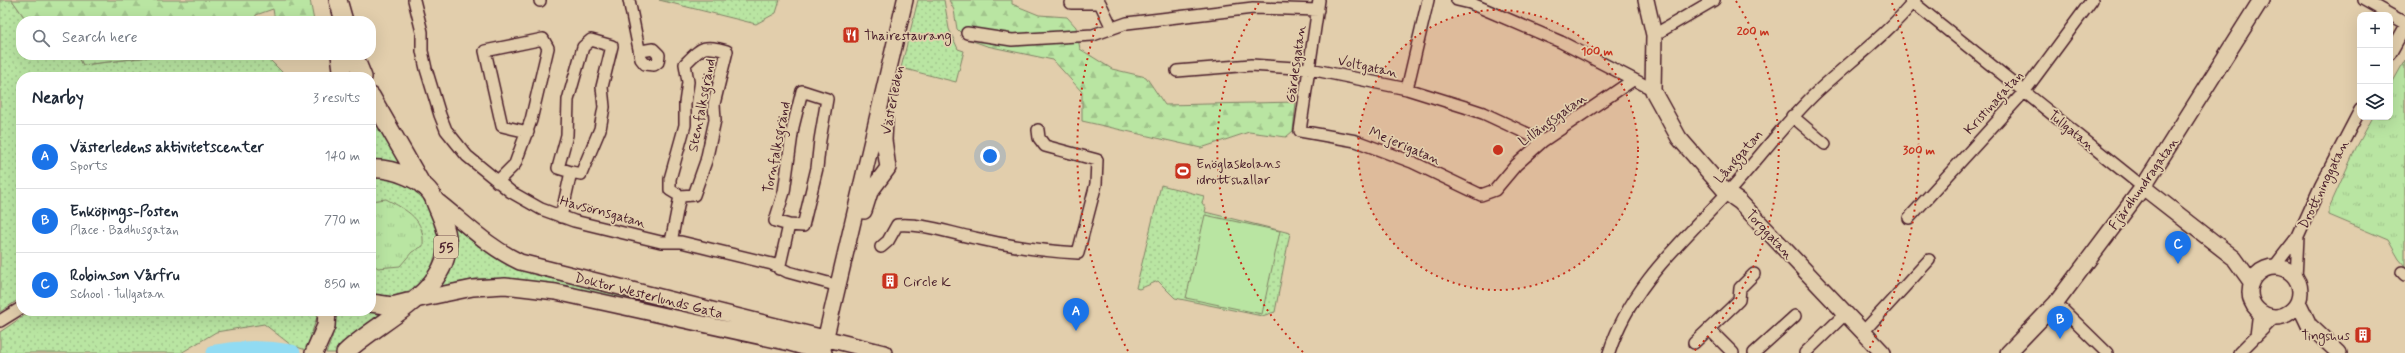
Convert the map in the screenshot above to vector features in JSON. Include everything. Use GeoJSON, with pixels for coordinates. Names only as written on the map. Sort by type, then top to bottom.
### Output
{"type":"FeatureCollection","features":[{"type":"Feature","properties":{"kind":"main road"},"geometry":{"type":"LineString","coordinates":[[330,0],[333,16]]}},
{"type":"Feature","properties":{"kind":"main road"},"geometry":{"type":"LineString","coordinates":[[338,0],[343,16]]}},
{"type":"Feature","properties":{"kind":"main road"},"geometry":{"type":"LineString","coordinates":[[341,60],[342,72]]}},
{"type":"Feature","properties":{"kind":"main road"},"geometry":{"type":"LineString","coordinates":[[356,60],[361,72]]}},
{"type":"Feature","properties":{"kind":"main road","name":"55"},"geometry":{"type":"LineString","coordinates":[[345,353],[413,301],[433,283],[440,272],[446,255],[447,237],[428,192],[376,104]]}},
{"type":"Feature","properties":{"kind":"main road"},"geometry":{"type":"LineString","coordinates":[[376,169],[382,168],[401,173],[428,192]]}},
{"type":"Feature","properties":{"kind":"main road"},"geometry":{"type":"LineString","coordinates":[[376,303],[392,306],[413,301]]}},
{"type":"Feature","properties":{"kind":"main road"},"geometry":{"type":"LineString","coordinates":[[314,353],[326,326],[327,316]]}},
{"type":"Feature","properties":{"kind":"street","name":"Havsörnsgatan"},"geometry":{"type":"LineString","coordinates":[[414,0],[422,32],[422,52],[426,69],[440,115],[455,144],[497,182],[523,200],[561,217],[661,242],[671,242],[772,264],[779,269],[839,286]]}},
{"type":"Feature","properties":{"kind":"street"},"geometry":{"type":"LineString","coordinates":[[628,0],[641,51]]}},
{"type":"Feature","properties":{"kind":"street","name":"Västerleden"},"geometry":{"type":"LineString","coordinates":[[823,349],[905,0]]}},
{"type":"Feature","properties":{"kind":"street","name":"Västerleden"},"geometry":{"type":"LineString","coordinates":[[850,239],[860,223],[870,192],[888,168],[884,140],[886,112],[914,0]]}},
{"type":"Feature","properties":{"kind":"street"},"geometry":{"type":"LineString","coordinates":[[1407,89],[1428,0]]}},
{"type":"Feature","properties":{"kind":"street"},"geometry":{"type":"LineString","coordinates":[[1457,0],[1472,2],[1561,42],[1652,89],[1654,35],[1646,0]]}},
{"type":"Feature","properties":{"kind":"street"},"geometry":{"type":"LineString","coordinates":[[1654,35],[1714,0]]}},
{"type":"Feature","properties":{"kind":"street","name":"Kristinagatan"},"geometry":{"type":"LineString","coordinates":[[1909,218],[2024,92],[2092,0]]}},
{"type":"Feature","properties":{"kind":"street","name":"Fjärdhundragatan"},"geometry":{"type":"LineString","coordinates":[[2008,353],[2056,303],[2143,187],[2261,0]]}},
{"type":"Feature","properties":{"kind":"street"},"geometry":{"type":"LineString","coordinates":[[2364,0],[2405,23]]}},
{"type":"Feature","properties":{"kind":"street","name":"Tullgatan"},"geometry":{"type":"LineString","coordinates":[[1913,1],[2024,92],[2234,258],[2252,283]]}},
{"type":"Feature","properties":{"kind":"street","name":"Långgatan"},"geometry":{"type":"LineString","coordinates":[[1610,353],[1623,321],[1653,274],[1691,230],[1727,193],[1792,116],[1859,57],[1913,1]]}},
{"type":"Feature","properties":{"kind":"street"},"geometry":{"type":"LineString","coordinates":[[1071,3],[1100,3],[1112,28]]}},
{"type":"Feature","properties":{"kind":"street"},"geometry":{"type":"LineString","coordinates":[[967,33],[1012,40],[1093,35],[1127,23],[1253,8],[1318,5]]}},
{"type":"Feature","properties":{"kind":"street","name":"Gärdesgatan"},"geometry":{"type":"LineString","coordinates":[[1300,131],[1318,5]]}},
{"type":"Feature","properties":{"kind":"street"},"geometry":{"type":"LineString","coordinates":[[2393,49],[2405,27]]}},
{"type":"Feature","properties":{"kind":"street"},"geometry":{"type":"LineString","coordinates":[[497,182],[515,164],[528,132],[548,48],[543,39],[485,50],[502,126],[528,132]]}},
{"type":"Feature","properties":{"kind":"street"},"geometry":{"type":"LineString","coordinates":[[591,40],[612,46],[602,87],[604,107],[600,129],[581,174],[571,172],[558,168],[566,135],[568,100],[583,47],[591,40]]}},
{"type":"Feature","properties":{"kind":"street","name":"Stenfalksgränd"},"geometry":{"type":"LineString","coordinates":[[708,46],[727,51],[714,104],[715,120],[706,161],[694,195],[680,196],[670,190],[670,179],[685,126],[685,103],[688,82],[685,64],[701,49],[708,46]]}},
{"type":"Feature","properties":{"kind":"street","name":"Voltgatan"},"geometry":{"type":"LineString","coordinates":[[1177,71],[1251,65],[1310,69],[1407,89],[1483,113],[1543,141]]}},
{"type":"Feature","properties":{"kind":"street","name":"Lillängsgatan"},"geometry":{"type":"LineString","coordinates":[[1495,190],[1516,165],[1543,141],[1633,80]]}},
{"type":"Feature","properties":{"kind":"street","name":"Torggatan"},"geometry":{"type":"LineString","coordinates":[[1652,89],[1679,138],[1727,193],[1740,202],[1883,353]]}},
{"type":"Feature","properties":{"kind":"street","name":"Tornfalksgränd"},"geometry":{"type":"LineString","coordinates":[[802,91],[828,99],[820,140],[817,168],[803,226],[789,225],[775,221],[786,184],[785,176],[793,127],[802,91]]}},
{"type":"Feature","properties":{"kind":"street"},"geometry":{"type":"LineString","coordinates":[[1792,116],[1825,144]]}},
{"type":"Feature","properties":{"kind":"street","name":"Drottninggatan"},"geometry":{"type":"LineString","coordinates":[[2252,283],[2256,275],[2269,268],[2298,236],[2321,185],[2357,116]]}},
{"type":"Feature","properties":{"kind":"street"},"geometry":{"type":"LineString","coordinates":[[881,247],[888,241],[898,225],[907,224],[926,226],[1023,248],[1078,253],[1096,184],[1097,160],[1045,146],[1039,138],[1038,130]]}},
{"type":"Feature","properties":{"kind":"street","name":"Mejerigatan"},"geometry":{"type":"LineString","coordinates":[[1300,131],[1356,141],[1412,162],[1481,195],[1495,190]]}},
{"type":"Feature","properties":{"kind":"street"},"geometry":{"type":"LineString","coordinates":[[868,155],[880,150],[886,153]]}},
{"type":"Feature","properties":{"kind":"street"},"geometry":{"type":"LineString","coordinates":[[561,217],[571,172]]}},
{"type":"Feature","properties":{"kind":"street","name":"Doktor Westerlunds Gata"},"geometry":{"type":"LineString","coordinates":[[428,192],[486,243],[520,262],[823,349]]}},
{"type":"Feature","properties":{"kind":"street"},"geometry":{"type":"LineString","coordinates":[[671,242],[680,196]]}},
{"type":"Feature","properties":{"kind":"street"},"geometry":{"type":"LineString","coordinates":[[779,269],[789,225]]}},
{"type":"Feature","properties":{"kind":"street","name":"Drottninggatan"},"geometry":{"type":"LineString","coordinates":[[2298,236],[2296,279],[2300,287],[2298,302]]}},
{"type":"Feature","properties":{"kind":"street","name":"Tullgatan"},"geometry":{"type":"LineString","coordinates":[[2234,258],[2269,268]]}},
{"type":"Feature","properties":{"kind":"street"},"geometry":{"type":"LineString","coordinates":[[1863,332],[1930,260]]}},
{"type":"Feature","properties":{"kind":"street"},"geometry":{"type":"LineString","coordinates":[[2269,268],[2290,272],[2296,279]]}},
{"type":"Feature","properties":{"kind":"street"},"geometry":{"type":"LineString","coordinates":[[1694,343],[1710,330],[1739,300],[1740,288],[1754,274]]}},
{"type":"Feature","properties":{"kind":"street"},"geometry":{"type":"LineString","coordinates":[[2252,283],[2250,296],[2259,311],[2256,336]]}},
{"type":"Feature","properties":{"kind":"street","name":"Doktor Westerlunds Gata"},"geometry":{"type":"LineString","coordinates":[[413,301],[473,288],[505,286],[556,292],[823,349],[884,353]]}},
{"type":"Feature","properties":{"kind":"street"},"geometry":{"type":"LineString","coordinates":[[2239,353],[2279,316],[2293,309],[2298,302],[2309,325],[2339,353]]}},
{"type":"Feature","properties":{"kind":"street"},"geometry":{"type":"LineString","coordinates":[[2063,310],[2107,353]]}},
{"type":"Feature","properties":{"kind":"street"},"geometry":{"type":"LineString","coordinates":[[0,321],[16,311]]}},
{"type":"Feature","properties":{"kind":"street"},"geometry":{"type":"LineString","coordinates":[[2259,311],[2309,325]]}},
{"type":"Feature","properties":{"kind":"street"},"geometry":{"type":"LineString","coordinates":[[1805,353],[1845,314]]}},
{"type":"Feature","properties":{"kind":"street"},"geometry":{"type":"LineString","coordinates":[[1754,353],[1795,316]]}},
{"type":"Feature","properties":{"kind":"street"},"geometry":{"type":"LineString","coordinates":[[1710,330],[1733,353]]}},
{"type":"Feature","properties":{"kind":"green space"},"geometry":{"type":"Polygon","coordinates":[[[0,0],[12,0],[23,16],[16,16],[16,60],[80,60],[83,65],[124,60],[270,60],[282,72],[16,72],[16,301],[0,312],[0,0]]]}},
{"type":"Feature","properties":{"kind":"green space"},"geometry":{"type":"Polygon","coordinates":[[[12,0],[310,0],[313,16],[274,16],[273,9],[256,16],[23,16],[12,0]]]}},
{"type":"Feature","properties":{"kind":"green space"},"geometry":{"type":"Polygon","coordinates":[[[659,0],[780,0],[776,13],[756,24],[659,0]]]}},
{"type":"Feature","properties":{"kind":"green space"},"geometry":{"type":"Polygon","coordinates":[[[918,0],[944,0],[949,29],[958,49],[964,51],[956,82],[901,68],[918,0]]]}},
{"type":"Feature","properties":{"kind":"green space"},"geometry":{"type":"Polygon","coordinates":[[[949,0],[1012,0],[1012,4],[1039,15],[1067,17],[1076,27],[1080,49],[1112,69],[1146,77],[1165,105],[1296,102],[1293,131],[1286,137],[1249,132],[1201,148],[1082,121],[1082,92],[1053,60],[987,46],[967,39],[957,29],[954,10],[949,0]]]}},
{"type":"Feature","properties":{"kind":"green space"},"geometry":{"type":"Polygon","coordinates":[[[80,60],[124,60],[83,65],[80,60]]]}},
{"type":"Feature","properties":{"kind":"green space"},"geometry":{"type":"Polygon","coordinates":[[[2405,60],[2405,266],[2388,240],[2329,215],[2329,208],[2356,148],[2371,120],[2393,120],[2393,82],[2405,60]]]}},
{"type":"Feature","properties":{"kind":"green space"},"geometry":{"type":"Polygon","coordinates":[[[376,118],[405,167],[382,161],[376,161],[376,118]]]}},
{"type":"Feature","properties":{"kind":"green space"},"geometry":{"type":"Polygon","coordinates":[[[376,176],[392,180],[414,189],[426,200],[433,214],[437,229],[437,246],[433,261],[426,275],[415,287],[401,294],[386,297],[376,296],[376,176]]]}},
{"type":"Feature","properties":{"kind":"green space"},"geometry":{"type":"Polygon","coordinates":[[[1161,185],[1204,196],[1202,203],[1206,208],[1205,212],[1290,233],[1275,312],[1262,316],[1175,298],[1158,281],[1139,289],[1136,288],[1161,185]]]}},
{"type":"Feature","properties":{"kind":"green space"},"geometry":{"type":"Polygon","coordinates":[[[386,199],[408,212],[418,222],[421,229],[423,246],[412,252],[400,266],[378,268],[376,267],[376,200],[386,199]]]}},
{"type":"Feature","properties":{"kind":"green space"},"geometry":{"type":"Polygon","coordinates":[[[1205,215],[1280,231],[1262,314],[1186,298],[1205,215]]]}},
{"type":"Feature","properties":{"kind":"green space"},"geometry":{"type":"Polygon","coordinates":[[[453,224],[484,249],[504,261],[541,276],[755,328],[550,283],[514,279],[476,279],[442,286],[450,263],[453,224]]]}},
{"type":"Feature","properties":{"kind":"green space"},"geometry":{"type":"Polygon","coordinates":[[[376,312],[385,314],[352,338],[337,353],[326,353],[332,338],[336,316],[376,316],[376,312]]]}},
{"type":"Feature","properties":{"kind":"green space"},"geometry":{"type":"Polygon","coordinates":[[[24,316],[317,316],[306,350],[291,345],[264,324],[216,332],[181,353],[0,353],[0,332],[24,316]]]}},
{"type":"Feature","properties":{"kind":"waterway"},"geometry":{"type":"LineString","coordinates":[[215,353],[254,349],[292,353]]}},
{"type":"Feature","properties":{"kind":"place","name":"Thairestaurang"},"geometry":{"type":"Point","coordinates":[851,35]}},
{"type":"Feature","properties":{"kind":"place","name":"Enöglaskolans idrottshallar"},"geometry":{"type":"Point","coordinates":[1183,171]}},
{"type":"Feature","properties":{"kind":"place","name":"Robinson Vårfru"},"geometry":{"type":"Point","coordinates":[2178,264]}},
{"type":"Feature","properties":{"kind":"place","name":"Circle K"},"geometry":{"type":"Point","coordinates":[890,281]}},
{"type":"Feature","properties":{"kind":"place","name":"Västerledens aktivitetscenter"},"geometry":{"type":"Point","coordinates":[1076,331]}},
{"type":"Feature","properties":{"kind":"place","name":"Tingshus"},"geometry":{"type":"Point","coordinates":[2363,335]}},
{"type":"Feature","properties":{"kind":"place","name":"Enköpings-Posten"},"geometry":{"type":"Point","coordinates":[2060,339]}}]}
